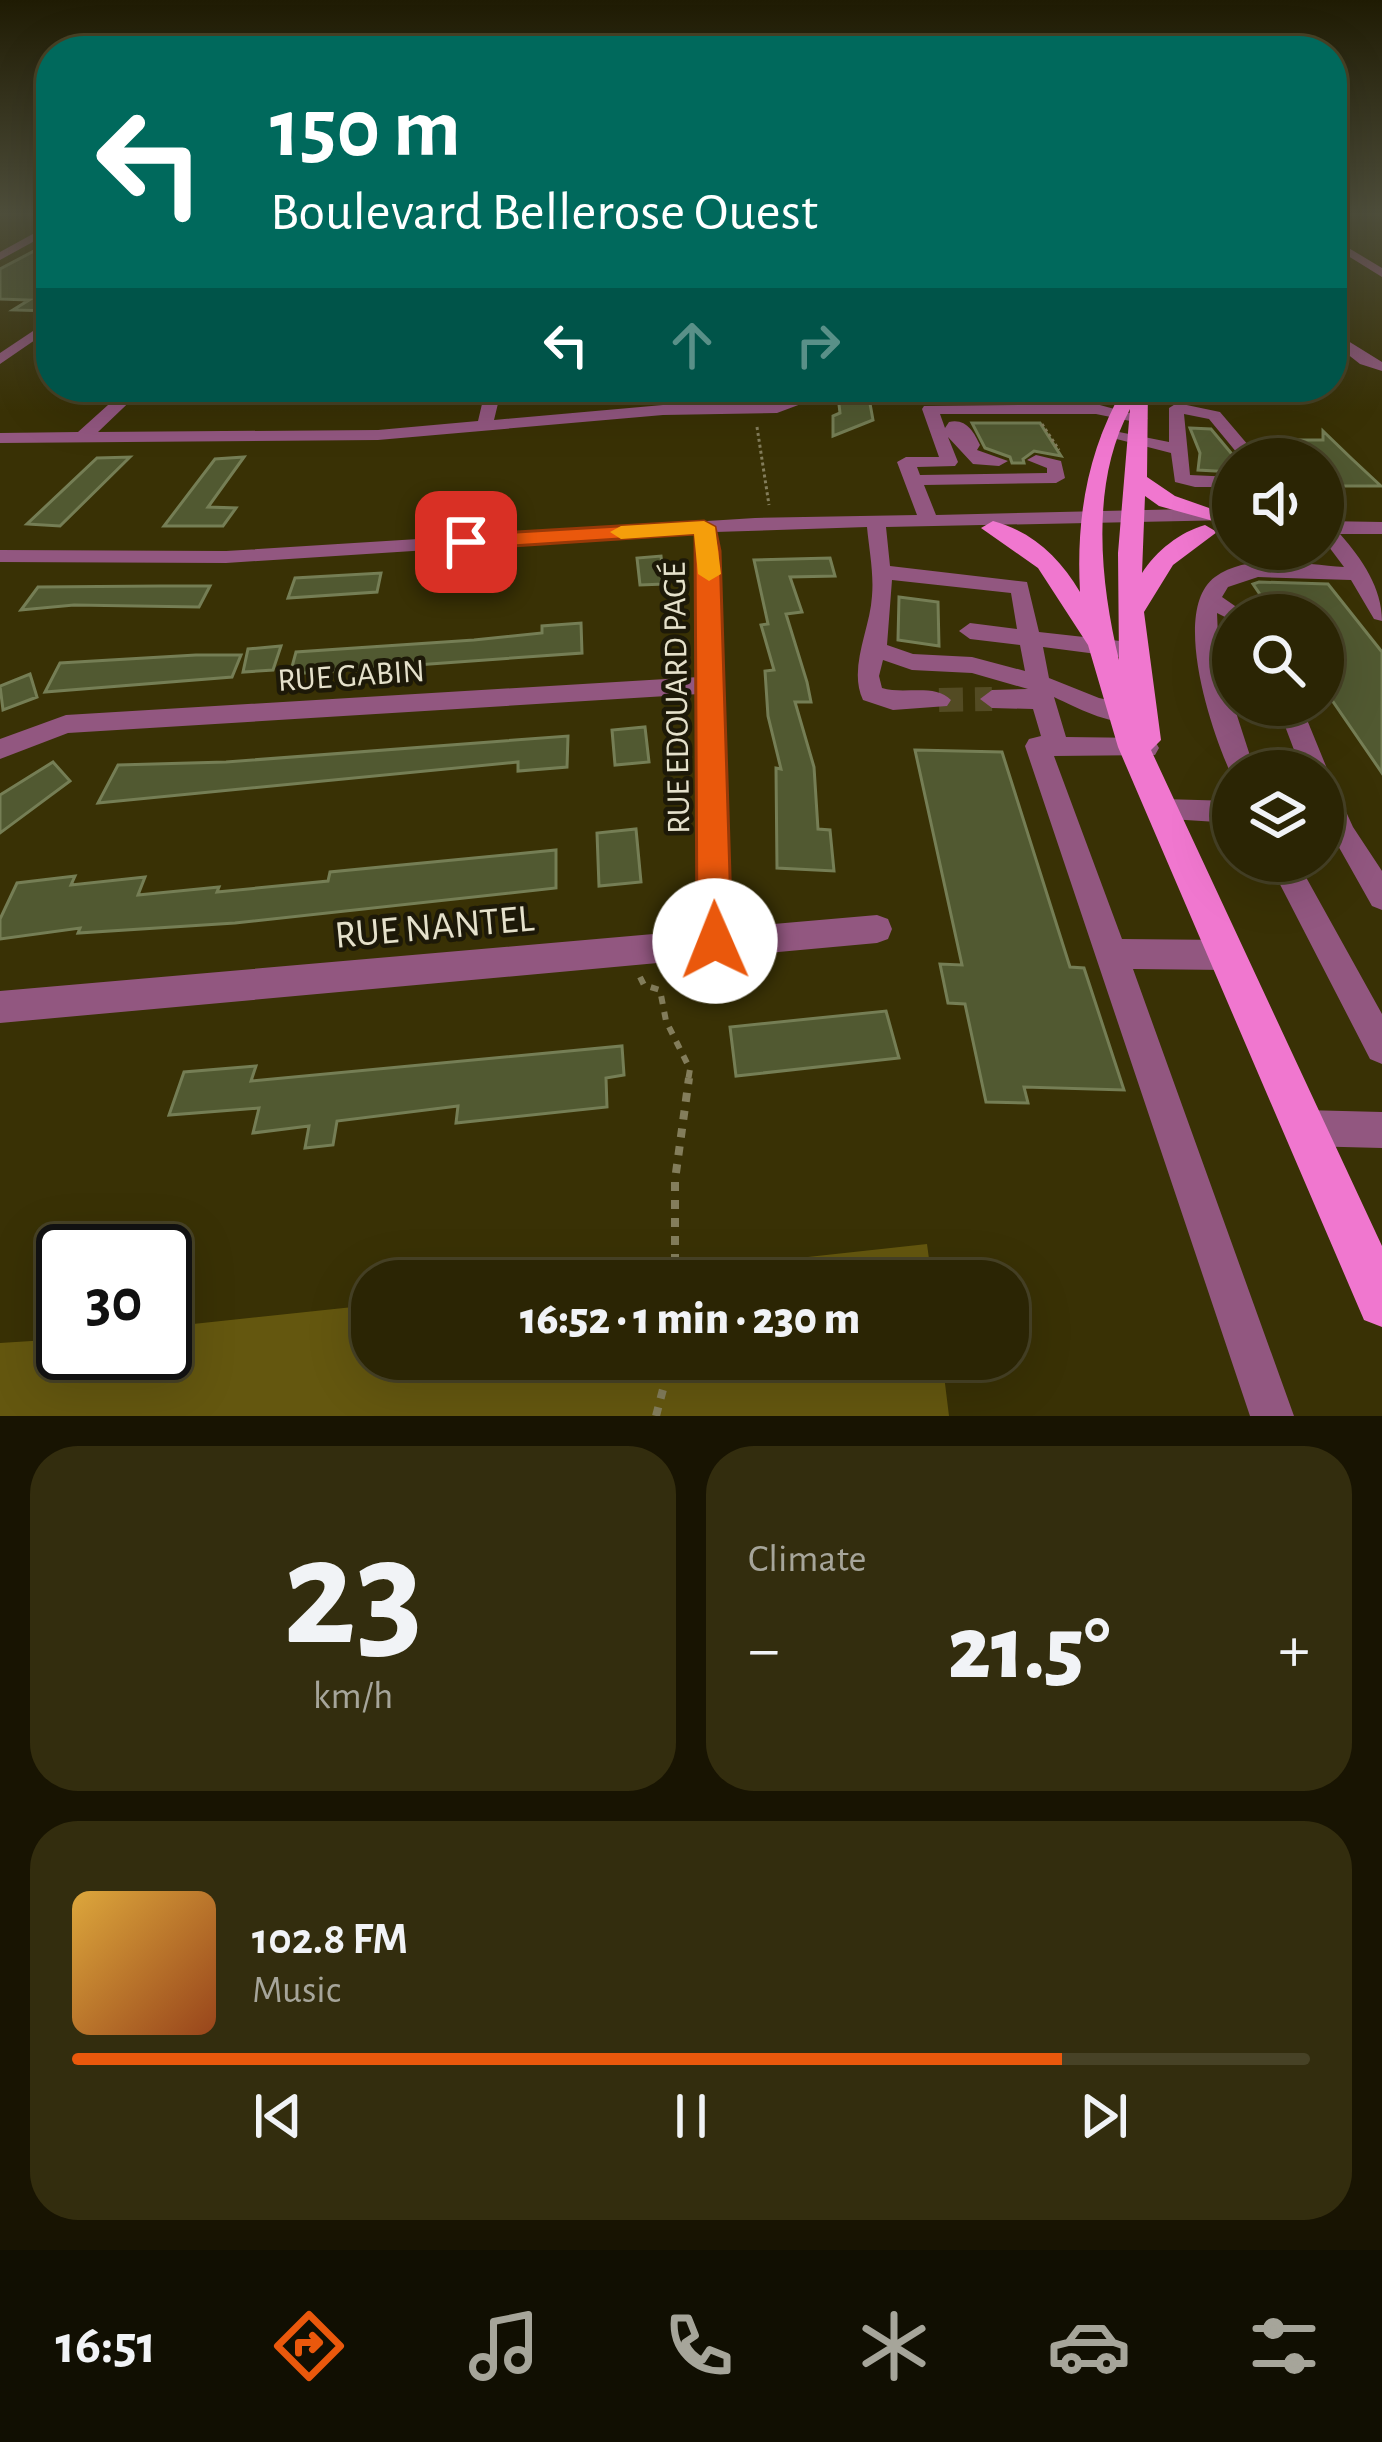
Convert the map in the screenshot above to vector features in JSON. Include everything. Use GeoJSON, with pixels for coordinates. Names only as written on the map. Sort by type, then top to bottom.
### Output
{"type":"FeatureCollection","features":[{"type":"Feature","properties":{"kind":"main road"},"geometry":{"type":"LineString","coordinates":[[1097,642],[1093,524],[1114,424],[1127,402]]}},
{"type":"Feature","properties":{"kind":"main road"},"geometry":{"type":"LineString","coordinates":[[1135,730],[1131,525],[1140,429],[1137,402]]}},
{"type":"Feature","properties":{"kind":"main road"},"geometry":{"type":"LineString","coordinates":[[1135,478],[1167,500],[1212,519]]}},
{"type":"Feature","properties":{"kind":"main road"},"geometry":{"type":"LineString","coordinates":[[993,528],[1051,562],[1073,609],[1097,642],[1163,810],[1382,1302]]}},
{"type":"Feature","properties":{"kind":"main road"},"geometry":{"type":"LineString","coordinates":[[1133,610],[1156,568],[1212,530]]}},
{"type":"Feature","properties":{"kind":"street"},"geometry":{"type":"LineString","coordinates":[[0,360],[36,333]]}},
{"type":"Feature","properties":{"kind":"street"},"geometry":{"type":"LineString","coordinates":[[1347,346],[1382,367]]}},
{"type":"Feature","properties":{"kind":"street"},"geometry":{"type":"LineString","coordinates":[[81,440],[121,402]]}},
{"type":"Feature","properties":{"kind":"street"},"geometry":{"type":"LineString","coordinates":[[485,425],[490,402]]}},
{"type":"Feature","properties":{"kind":"street"},"geometry":{"type":"LineString","coordinates":[[0,439],[378,435],[663,410],[777,408],[791,402]]}},
{"type":"Feature","properties":{"kind":"street"},"geometry":{"type":"LineString","coordinates":[[1042,402],[1046,416]]}},
{"type":"Feature","properties":{"kind":"street"},"geometry":{"type":"LineString","coordinates":[[1212,481],[1182,479],[1174,438],[1177,408],[1214,415],[1234,438]]}},
{"type":"Feature","properties":{"kind":"street"},"geometry":{"type":"LineString","coordinates":[[929,521],[905,462],[949,462],[930,409],[951,417],[1046,416],[1114,424],[1140,429],[1178,449]]}},
{"type":"Feature","properties":{"kind":"street"},"geometry":{"type":"LineString","coordinates":[[912,480],[1056,478],[1055,465],[979,460],[968,451],[972,446],[965,431],[951,417]]}},
{"type":"Feature","properties":{"kind":"street"},"geometry":{"type":"LineString","coordinates":[[1344,518],[1374,525]]}},
{"type":"Feature","properties":{"kind":"street"},"geometry":{"type":"LineString","coordinates":[[929,521],[993,528],[1093,524]]}},
{"type":"Feature","properties":{"kind":"street"},"geometry":{"type":"LineString","coordinates":[[0,556],[249,556],[704,527],[876,522],[1212,523]]}},
{"type":"Feature","properties":{"kind":"street"},"geometry":{"type":"LineString","coordinates":[[876,522],[882,572],[875,649],[867,676],[871,694],[892,701],[939,700]]}},
{"type":"Feature","properties":{"kind":"street"},"geometry":{"type":"LineString","coordinates":[[1344,527],[1374,525]]}},
{"type":"Feature","properties":{"kind":"street","name":"RUE EDOUARD PAGÉ"},"geometry":{"type":"LineString","coordinates":[[704,527],[715,941]]}},
{"type":"Feature","properties":{"kind":"street"},"geometry":{"type":"LineString","coordinates":[[1344,551],[1382,614]]}},
{"type":"Feature","properties":{"kind":"street"},"geometry":{"type":"LineString","coordinates":[[882,572],[1021,586],[1041,693],[1057,744]]}},
{"type":"Feature","properties":{"kind":"street"},"geometry":{"type":"LineString","coordinates":[[1236,750],[1205,642],[1202,617],[1208,599],[1240,573],[1357,574]]}},
{"type":"Feature","properties":{"kind":"street"},"geometry":{"type":"LineString","coordinates":[[1208,599],[1212,601]]}},
{"type":"Feature","properties":{"kind":"street"},"geometry":{"type":"LineString","coordinates":[[970,632],[1097,642],[1134,651]]}},
{"type":"Feature","properties":{"kind":"street"},"geometry":{"type":"LineString","coordinates":[[875,649],[912,662],[972,665],[1135,730]]}},
{"type":"Feature","properties":{"kind":"street","name":"RUE GABIN"},"geometry":{"type":"LineString","coordinates":[[0,749],[66,724],[711,685]]}},
{"type":"Feature","properties":{"kind":"street"},"geometry":{"type":"LineString","coordinates":[[992,699],[1041,693]]}},
{"type":"Feature","properties":{"kind":"street"},"geometry":{"type":"LineString","coordinates":[[1135,730],[1038,746],[1272,1416]]}},
{"type":"Feature","properties":{"kind":"street"},"geometry":{"type":"LineString","coordinates":[[1163,810],[1212,811]]}},
{"type":"Feature","properties":{"kind":"street"},"geometry":{"type":"LineString","coordinates":[[1344,834],[1382,897]]}},
{"type":"Feature","properties":{"kind":"street"},"geometry":{"type":"LineString","coordinates":[[1293,882],[1382,1047]]}},
{"type":"Feature","properties":{"kind":"street","name":"RUE NANTEL"},"geometry":{"type":"LineString","coordinates":[[0,1007],[877,928]]}},
{"type":"Feature","properties":{"kind":"street"},"geometry":{"type":"LineString","coordinates":[[1112,954],[1228,955]]}},
{"type":"Feature","properties":{"kind":"street"},"geometry":{"type":"LineString","coordinates":[[1304,1128],[1382,1130]]}},
{"type":"Feature","properties":{"kind":"path"},"geometry":{"type":"LineString","coordinates":[[755,416],[770,511]]}},
{"type":"Feature","properties":{"kind":"path"},"geometry":{"type":"LineString","coordinates":[[1046,416],[1063,456]]}},
{"type":"Feature","properties":{"kind":"path"},"geometry":{"type":"LineString","coordinates":[[635,948],[637,973],[644,985],[660,990],[666,1022],[690,1069],[675,1180],[675,1260]]}},
{"type":"Feature","properties":{"kind":"path"},"geometry":{"type":"LineString","coordinates":[[656,1416],[665,1380]]}},
{"type":"Feature","properties":{"kind":"shaded area"},"geometry":{"type":"Polygon","coordinates":[[[927,1244],[929,1260],[781,1260],[927,1244]]]}},
{"type":"Feature","properties":{"kind":"shaded area"},"geometry":{"type":"Polygon","coordinates":[[[351,1307],[351,1380],[945,1380],[949,1416],[0,1416],[0,1343],[36,1341],[36,1380],[192,1380],[192,1324],[351,1307]]]}},
{"type":"Feature","properties":{"kind":"building"},"geometry":{"type":"Polygon","coordinates":[[[0,278],[36,278],[36,311],[13,310],[29,300],[0,299],[0,278]]]}},
{"type":"Feature","properties":{"kind":"building"},"geometry":{"type":"Polygon","coordinates":[[[839,402],[870,402],[873,420],[833,436],[833,416],[840,413],[839,402]]]}},
{"type":"Feature","properties":{"kind":"building"},"geometry":{"type":"Polygon","coordinates":[[[972,423],[1040,423],[1061,456],[1034,451],[1024,463],[1012,463],[1010,457],[985,448],[972,423]]]}},
{"type":"Feature","properties":{"kind":"building"},"geometry":{"type":"Polygon","coordinates":[[[1190,428],[1211,429],[1218,438],[1212,438],[1212,471],[1198,470],[1200,453],[1190,428]]]}},
{"type":"Feature","properties":{"kind":"building"},"geometry":{"type":"Polygon","coordinates":[[[1344,451],[1381,486],[1344,486],[1344,451]]]}},
{"type":"Feature","properties":{"kind":"building"},"geometry":{"type":"Polygon","coordinates":[[[130,457],[60,526],[27,524],[97,458],[130,457]]]}},
{"type":"Feature","properties":{"kind":"building"},"geometry":{"type":"Polygon","coordinates":[[[244,457],[208,507],[236,508],[223,526],[164,526],[215,459],[244,457]]]}},
{"type":"Feature","properties":{"kind":"building"},"geometry":{"type":"Polygon","coordinates":[[[661,556],[664,584],[640,585],[637,558],[661,556]]]}},
{"type":"Feature","properties":{"kind":"building"},"geometry":{"type":"Polygon","coordinates":[[[830,558],[835,576],[790,577],[802,612],[786,614],[811,702],[795,702],[814,767],[818,829],[830,830],[834,871],[777,868],[776,768],[781,769],[768,716],[765,671],[774,670],[761,625],[768,624],[754,560],[830,558]]]}},
{"type":"Feature","properties":{"kind":"building"},"geometry":{"type":"Polygon","coordinates":[[[381,573],[377,592],[288,598],[295,578],[381,573]]]}},
{"type":"Feature","properties":{"kind":"building"},"geometry":{"type":"Polygon","coordinates":[[[1253,584],[1328,584],[1336,594],[1260,594],[1253,584]]]}},
{"type":"Feature","properties":{"kind":"building"},"geometry":{"type":"Polygon","coordinates":[[[210,586],[199,607],[74,605],[21,610],[38,587],[210,586]]]}},
{"type":"Feature","properties":{"kind":"building"},"geometry":{"type":"Polygon","coordinates":[[[899,597],[938,602],[939,646],[898,640],[899,597]]]}},
{"type":"Feature","properties":{"kind":"building"},"geometry":{"type":"Polygon","coordinates":[[[1344,604],[1382,652],[1382,773],[1344,718],[1344,604]]]}},
{"type":"Feature","properties":{"kind":"building"},"geometry":{"type":"Polygon","coordinates":[[[581,623],[582,653],[290,674],[296,652],[474,640],[542,633],[542,626],[581,623]]]}},
{"type":"Feature","properties":{"kind":"building"},"geometry":{"type":"Polygon","coordinates":[[[281,646],[273,670],[243,672],[248,649],[281,646]]]}},
{"type":"Feature","properties":{"kind":"building"},"geometry":{"type":"Polygon","coordinates":[[[241,655],[232,677],[45,692],[60,663],[241,655]]]}},
{"type":"Feature","properties":{"kind":"building"},"geometry":{"type":"Polygon","coordinates":[[[30,674],[37,697],[3,710],[0,686],[30,674]]]}},
{"type":"Feature","properties":{"kind":"building"},"geometry":{"type":"Polygon","coordinates":[[[645,727],[649,762],[615,765],[612,730],[645,727]]]}},
{"type":"Feature","properties":{"kind":"building"},"geometry":{"type":"Polygon","coordinates":[[[568,736],[567,767],[518,771],[518,762],[98,803],[118,765],[226,762],[568,736]]]}},
{"type":"Feature","properties":{"kind":"building"},"geometry":{"type":"Polygon","coordinates":[[[915,750],[1002,752],[1070,967],[1084,968],[1124,1090],[1024,1087],[1028,1103],[986,1102],[965,1004],[948,1003],[940,964],[962,965],[915,750]]]}},
{"type":"Feature","properties":{"kind":"building"},"geometry":{"type":"Polygon","coordinates":[[[53,762],[70,781],[0,833],[0,795],[53,762]]]}},
{"type":"Feature","properties":{"kind":"building"},"geometry":{"type":"Polygon","coordinates":[[[636,829],[641,882],[599,886],[597,833],[636,829]]]}},
{"type":"Feature","properties":{"kind":"building"},"geometry":{"type":"Polygon","coordinates":[[[556,850],[556,888],[235,923],[78,933],[80,928],[0,939],[0,919],[17,883],[75,876],[71,885],[145,877],[138,895],[219,887],[217,892],[328,881],[330,872],[556,850]]]}},
{"type":"Feature","properties":{"kind":"building"},"geometry":{"type":"Polygon","coordinates":[[[886,1011],[899,1058],[736,1076],[730,1027],[886,1011]]]}},
{"type":"Feature","properties":{"kind":"building"},"geometry":{"type":"Polygon","coordinates":[[[622,1046],[624,1075],[606,1078],[607,1107],[456,1123],[458,1106],[337,1121],[333,1145],[305,1148],[309,1126],[253,1133],[259,1108],[169,1115],[184,1072],[256,1066],[251,1081],[622,1046]]]}},
{"type":"Feature","properties":{"kind":"tunnel"},"geometry":{"type":"LineString","coordinates":[[939,700],[992,699]]}},
{"type":"Feature","properties":{"kind":"slow traffic"},"geometry":{"type":"LineString","coordinates":[[621,532],[704,527],[709,574]]}},
{"type":"Feature","properties":{"kind":"route"},"geometry":{"type":"LineString","coordinates":[[466,542],[704,527],[709,551],[715,941]]}}]}
